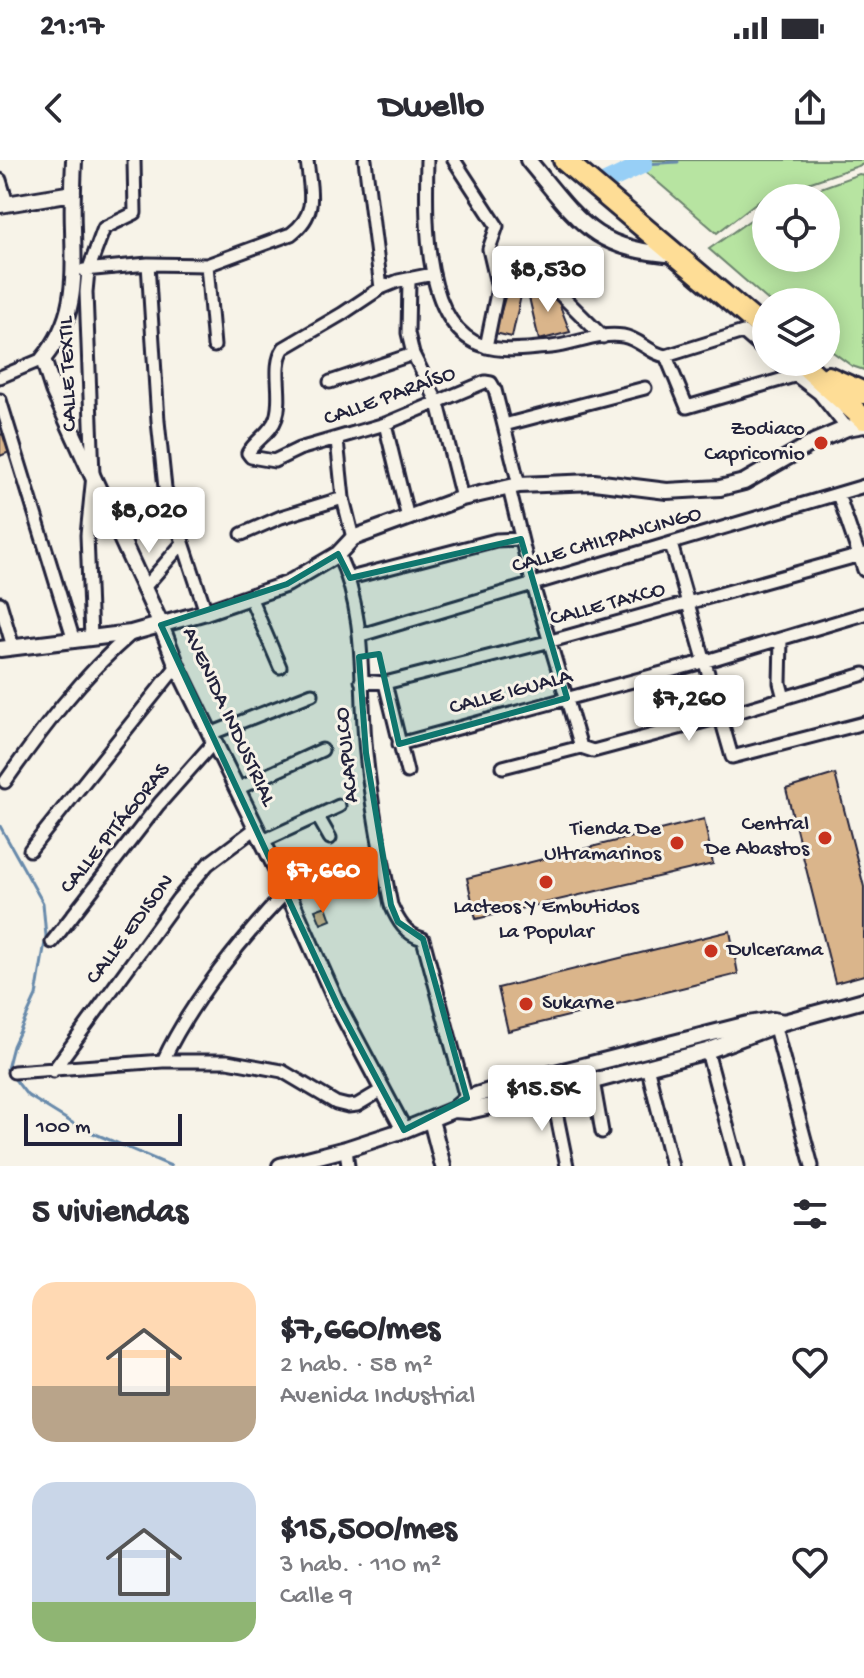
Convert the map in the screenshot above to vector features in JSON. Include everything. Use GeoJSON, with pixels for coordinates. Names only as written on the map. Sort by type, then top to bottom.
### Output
{"type":"FeatureCollection","features":[{"type":"Feature","properties":{"kind":"highway"},"geometry":{"type":"LineString","coordinates":[[564,160],[752,319]]}},
{"type":"Feature","properties":{"kind":"highway"},"geometry":{"type":"LineString","coordinates":[[808,376],[858,424]]}},
{"type":"Feature","properties":{"kind":"highway"},"geometry":{"type":"LineString","coordinates":[[820,376],[864,393]]}},
{"type":"Feature","properties":{"kind":"street"},"geometry":{"type":"LineString","coordinates":[[74,160],[73,193],[82,270]]}},
{"type":"Feature","properties":{"kind":"street"},"geometry":{"type":"LineString","coordinates":[[0,377],[43,359],[63,331],[82,270],[104,228],[135,213],[134,160]]}},
{"type":"Feature","properties":{"kind":"street"},"geometry":{"type":"LineString","coordinates":[[82,270],[148,264],[207,265],[291,234],[302,225],[311,202],[307,160]]}},
{"type":"Feature","properties":{"kind":"street"},"geometry":{"type":"LineString","coordinates":[[365,160],[381,288],[433,274]]}},
{"type":"Feature","properties":{"kind":"street"},"geometry":{"type":"LineString","coordinates":[[427,160],[426,207],[433,274],[442,306],[453,325],[468,339],[486,347],[505,349],[560,346],[622,336],[639,342],[656,355],[666,356],[743,332],[752,340]]}},
{"type":"Feature","properties":{"kind":"street"},"geometry":{"type":"LineString","coordinates":[[454,160],[497,226],[489,249],[498,288],[486,347]]}},
{"type":"Feature","properties":{"kind":"street"},"geometry":{"type":"LineString","coordinates":[[528,160],[591,231],[607,241],[650,254],[678,255]]}},
{"type":"Feature","properties":{"kind":"street"},"geometry":{"type":"LineString","coordinates":[[0,180],[3,204],[73,193]]}},
{"type":"Feature","properties":{"kind":"street"},"geometry":{"type":"LineString","coordinates":[[148,264],[165,488],[206,612]]}},
{"type":"Feature","properties":{"kind":"street"},"geometry":{"type":"LineString","coordinates":[[207,265],[214,346]]}},
{"type":"Feature","properties":{"kind":"street","name":"CALLE TEXTIL"},"geometry":{"type":"LineString","coordinates":[[82,270],[93,475],[87,535],[91,638]]}},
{"type":"Feature","properties":{"kind":"street"},"geometry":{"type":"LineString","coordinates":[[409,280],[408,333],[413,354],[438,403],[462,498]]}},
{"type":"Feature","properties":{"kind":"street","name":"CALLE PARAÍSO"},"geometry":{"type":"LineString","coordinates":[[381,288],[284,348],[278,357],[281,391],[278,415],[273,427],[248,453],[251,457],[274,461],[299,449],[385,424],[485,382],[491,383],[504,425],[521,539],[581,747]]}},
{"type":"Feature","properties":{"kind":"street"},"geometry":{"type":"LineString","coordinates":[[554,288],[603,337]]}},
{"type":"Feature","properties":{"kind":"street"},"geometry":{"type":"LineString","coordinates":[[330,382],[413,354]]}},
{"type":"Feature","properties":{"kind":"street"},"geometry":{"type":"LineString","coordinates":[[666,356],[687,407],[777,376]]}},
{"type":"Feature","properties":{"kind":"street","name":"AVENIDA INDUSTRIAL"},"geometry":{"type":"LineString","coordinates":[[43,359],[61,412],[93,475],[177,666],[287,891],[338,1006],[404,1130]]}},
{"type":"Feature","properties":{"kind":"street"},"geometry":{"type":"LineString","coordinates":[[504,425],[645,388]]}},
{"type":"Feature","properties":{"kind":"street"},"geometry":{"type":"LineString","coordinates":[[0,400],[74,641]]}},
{"type":"Feature","properties":{"kind":"street"},"geometry":{"type":"LineString","coordinates":[[385,424],[408,518]]}},
{"type":"Feature","properties":{"kind":"street"},"geometry":{"type":"LineString","coordinates":[[0,603],[7,648],[131,633],[206,612],[287,584],[338,554],[353,538],[462,498],[514,487],[594,482],[667,491],[720,488],[744,482],[814,442],[858,424]]}},
{"type":"Feature","properties":{"kind":"street"},"geometry":{"type":"LineString","coordinates":[[337,440],[343,498],[353,538]]}},
{"type":"Feature","properties":{"kind":"street","name":"CALLE CHILPANCINGO"},"geometry":{"type":"LineString","coordinates":[[361,635],[864,486]]}},
{"type":"Feature","properties":{"kind":"street"},"geometry":{"type":"LineString","coordinates":[[838,494],[862,554],[864,570]]}},
{"type":"Feature","properties":{"kind":"street"},"geometry":{"type":"LineString","coordinates":[[242,534],[281,517],[343,498]]}},
{"type":"Feature","properties":{"kind":"street"},"geometry":{"type":"LineString","coordinates":[[350,578],[496,540],[521,539]]}},
{"type":"Feature","properties":{"kind":"street"},"geometry":{"type":"LineString","coordinates":[[143,589],[182,544]]}},
{"type":"Feature","properties":{"kind":"street"},"geometry":{"type":"LineString","coordinates":[[671,544],[732,757],[864,723]]}},
{"type":"Feature","properties":{"kind":"street","name":"ACAPULCO"},"geometry":{"type":"LineString","coordinates":[[338,554],[350,578],[361,635],[361,681],[370,788],[391,905],[398,922],[412,936],[423,939],[468,1104]]}},
{"type":"Feature","properties":{"kind":"street","name":"CALLE TAXCO"},"geometry":{"type":"LineString","coordinates":[[361,681],[385,683],[551,641],[862,554]]}},
{"type":"Feature","properties":{"kind":"street"},"geometry":{"type":"LineString","coordinates":[[250,597],[280,667]]}},
{"type":"Feature","properties":{"kind":"street","name":"CALLE IGUALA"},"geometry":{"type":"LineString","coordinates":[[399,744],[703,662],[864,614]]}},
{"type":"Feature","properties":{"kind":"street"},"geometry":{"type":"LineString","coordinates":[[5,782],[41,732],[110,651],[131,633]]}},
{"type":"Feature","properties":{"kind":"street"},"geometry":{"type":"LineString","coordinates":[[781,639],[780,683],[784,698]]}},
{"type":"Feature","properties":{"kind":"street"},"geometry":{"type":"LineString","coordinates":[[30,850],[177,666]]}},
{"type":"Feature","properties":{"kind":"street"},"geometry":{"type":"LineString","coordinates":[[503,767],[581,747],[593,751],[864,674]]}},
{"type":"Feature","properties":{"kind":"street"},"geometry":{"type":"LineString","coordinates":[[385,683],[407,772]]}},
{"type":"Feature","properties":{"kind":"street"},"geometry":{"type":"LineString","coordinates":[[212,738],[312,694]]}},
{"type":"Feature","properties":{"kind":"street","name":"CALLE PITÁGORAS"},"geometry":{"type":"LineString","coordinates":[[52,942],[212,738]]}},
{"type":"Feature","properties":{"kind":"street"},"geometry":{"type":"LineString","coordinates":[[237,789],[322,750]]}},
{"type":"Feature","properties":{"kind":"street"},"geometry":{"type":"LineString","coordinates":[[263,841],[339,806]]}},
{"type":"Feature","properties":{"kind":"street"},"geometry":{"type":"LineString","coordinates":[[318,817],[330,838]]}},
{"type":"Feature","properties":{"kind":"street","name":"CALLE EDISON"},"geometry":{"type":"LineString","coordinates":[[53,1071],[178,899],[208,864],[256,828]]}},
{"type":"Feature","properties":{"kind":"street"},"geometry":{"type":"LineString","coordinates":[[163,1061],[177,1030],[260,920],[287,891]]}},
{"type":"Feature","properties":{"kind":"street"},"geometry":{"type":"LineString","coordinates":[[280,1166],[346,1149],[468,1104],[658,1047],[778,1023],[864,1000]]}},
{"type":"Feature","properties":{"kind":"street"},"geometry":{"type":"LineString","coordinates":[[468,1104],[552,1092],[707,1051],[778,1023]]}},
{"type":"Feature","properties":{"kind":"street"},"geometry":{"type":"LineString","coordinates":[[778,1023],[812,1166]]}},
{"type":"Feature","properties":{"kind":"street"},"geometry":{"type":"LineString","coordinates":[[707,1051],[738,1166]]}},
{"type":"Feature","properties":{"kind":"street"},"geometry":{"type":"LineString","coordinates":[[14,1072],[163,1061],[227,1061],[282,1071],[336,1103],[348,1106],[357,1105],[382,1090]]}},
{"type":"Feature","properties":{"kind":"street"},"geometry":{"type":"LineString","coordinates":[[647,1066],[672,1166]]}},
{"type":"Feature","properties":{"kind":"street"},"geometry":{"type":"LineString","coordinates":[[593,1081],[602,1132]]}},
{"type":"Feature","properties":{"kind":"street"},"geometry":{"type":"LineString","coordinates":[[552,1092],[567,1166]]}},
{"type":"Feature","properties":{"kind":"street"},"geometry":{"type":"LineString","coordinates":[[431,1120],[443,1166]]}},
{"type":"Feature","properties":{"kind":"street"},"geometry":{"type":"LineString","coordinates":[[346,1149],[348,1166]]}},
{"type":"Feature","properties":{"kind":"highlighted area"},"geometry":{"type":"Polygon","coordinates":[[[521,539],[567,698],[399,744],[379,654],[359,657],[366,753],[391,905],[398,922],[423,939],[467,1098],[404,1130],[338,1006],[161,625],[287,584],[338,554],[350,578],[521,539]]]}},
{"type":"Feature","properties":{"kind":"green space"},"geometry":{"type":"Polygon","coordinates":[[[632,160],[864,160],[864,164],[805,184],[752,184],[752,206],[717,233],[632,160]]]}},
{"type":"Feature","properties":{"kind":"green space"},"geometry":{"type":"Polygon","coordinates":[[[864,175],[864,370],[840,357],[840,288],[754,288],[709,249],[752,219],[752,272],[840,272],[840,184],[832,184],[864,175]]]}},
{"type":"Feature","properties":{"kind":"building"},"geometry":{"type":"Polygon","coordinates":[[[553,287],[570,332],[539,340],[528,293],[553,287]]]}},
{"type":"Feature","properties":{"kind":"building"},"geometry":{"type":"Polygon","coordinates":[[[507,290],[522,291],[512,337],[495,333],[507,290]]]}},
{"type":"Feature","properties":{"kind":"building"},"geometry":{"type":"Polygon","coordinates":[[[4,433],[12,451],[0,456],[0,435],[4,433]]]}},
{"type":"Feature","properties":{"kind":"building","name":"Central De Abastos"},"geometry":{"type":"Polygon","coordinates":[[[835,774],[864,887],[864,975],[835,983],[786,789],[835,774]]]}},
{"type":"Feature","properties":{"kind":"building"},"geometry":{"type":"Polygon","coordinates":[[[704,819],[713,864],[476,919],[467,878],[704,819]]]}},
{"type":"Feature","properties":{"kind":"building"},"geometry":{"type":"Polygon","coordinates":[[[360,856],[365,872],[305,891],[301,875],[360,856]]]}},
{"type":"Feature","properties":{"kind":"building"},"geometry":{"type":"Polygon","coordinates":[[[326,906],[331,920],[321,924],[315,910],[326,906]]]}},
{"type":"Feature","properties":{"kind":"building"},"geometry":{"type":"Polygon","coordinates":[[[730,931],[738,974],[508,1031],[498,988],[730,931]]]}},
{"type":"Feature","properties":{"kind":"waterway"},"geometry":{"type":"LineString","coordinates":[[644,164],[678,162]]}},
{"type":"Feature","properties":{"kind":"waterway"},"geometry":{"type":"LineString","coordinates":[[586,176],[597,186],[644,164]]}},
{"type":"Feature","properties":{"kind":"waterway"},"geometry":{"type":"LineString","coordinates":[[0,826],[43,903],[46,936],[36,996],[13,1046],[7,1069],[27,1095],[79,1127],[171,1166]]}},
{"type":"Feature","properties":{"kind":"place","name":"Zodiaco Capricornio"},"geometry":{"type":"Point","coordinates":[821,443]}},
{"type":"Feature","properties":{"kind":"place","name":"Central De Abastos"},"geometry":{"type":"Point","coordinates":[825,838]}},
{"type":"Feature","properties":{"kind":"place","name":"Tienda De Ultramarinos"},"geometry":{"type":"Point","coordinates":[677,843]}},
{"type":"Feature","properties":{"kind":"place","name":"Lacteos Y Embutidos La Popular"},"geometry":{"type":"Point","coordinates":[546,882]}},
{"type":"Feature","properties":{"kind":"place","name":"Dulcerama"},"geometry":{"type":"Point","coordinates":[711,951]}},
{"type":"Feature","properties":{"kind":"place","name":"Sukarne"},"geometry":{"type":"Point","coordinates":[526,1004]}}]}
